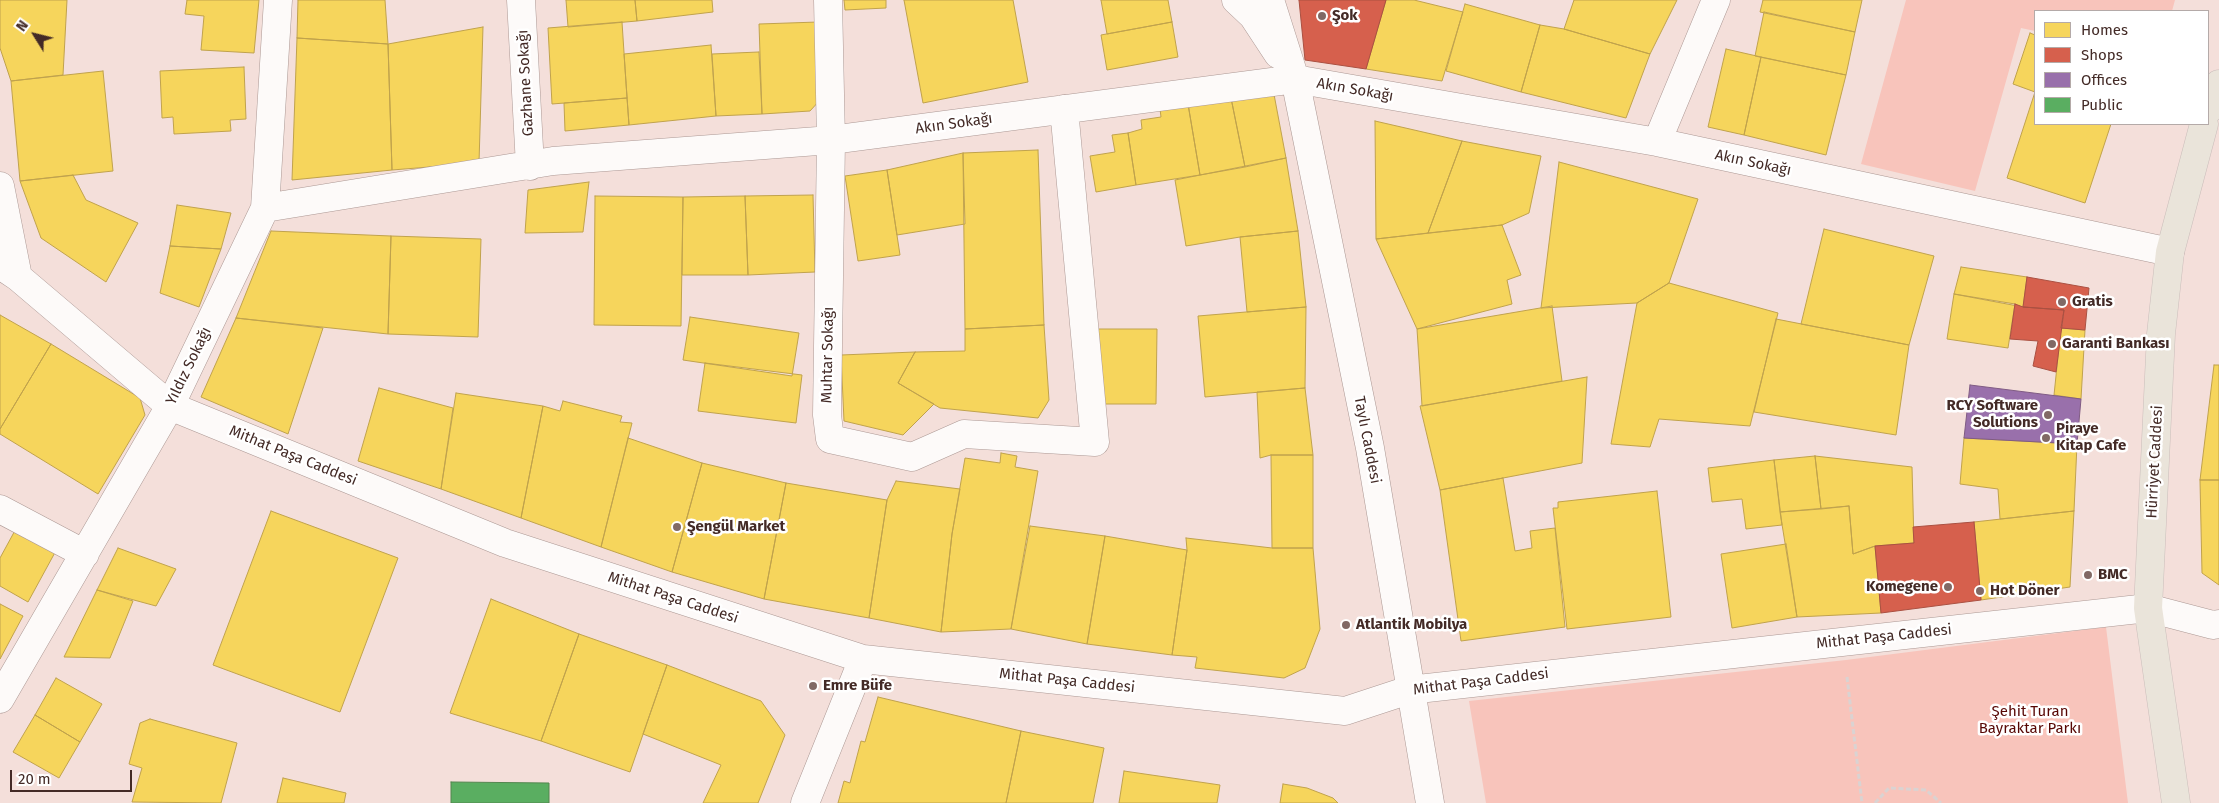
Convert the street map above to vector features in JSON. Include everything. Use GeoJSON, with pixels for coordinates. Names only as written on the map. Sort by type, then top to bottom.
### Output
{"type":"FeatureCollection","features":[{"type":"Feature","properties":{"kind":"main road"},"geometry":{"type":"LineString","coordinates":[[2209,108],[2219,84]]}},
{"type":"Feature","properties":{"kind":"main road","name":"Hürriyet Caddesi"},"geometry":{"type":"LineString","coordinates":[[2176,803],[2148,608],[2161,334],[2170,252],[2204,125]]}},
{"type":"Feature","properties":{"kind":"street","name":"Yıldız Sokağı"},"geometry":{"type":"LineString","coordinates":[[0,699],[170,406],[265,208],[278,0]]}},
{"type":"Feature","properties":{"kind":"street","name":"Gazhane Sokağı"},"geometry":{"type":"LineString","coordinates":[[521,0],[530,166]]}},
{"type":"Feature","properties":{"kind":"street","name":"Muhtar Sokağı"},"geometry":{"type":"LineString","coordinates":[[828,0],[832,140],[827,415],[830,439],[912,457],[964,434],[1095,442],[1064,109]]}},
{"type":"Feature","properties":{"kind":"street"},"geometry":{"type":"LineString","coordinates":[[1236,0],[1253,16],[1295,80]]}},
{"type":"Feature","properties":{"kind":"street","name":"Taylı Caddesi"},"geometry":{"type":"LineString","coordinates":[[1270,0],[1295,80],[1370,448],[1430,803]]}},
{"type":"Feature","properties":{"kind":"street"},"geometry":{"type":"LineString","coordinates":[[1657,142],[1716,0]]}},
{"type":"Feature","properties":{"kind":"street","name":"Akın Sokağı"},"geometry":{"type":"LineString","coordinates":[[265,208],[553,161],[832,140],[1295,80],[1657,142],[2170,252]]}},
{"type":"Feature","properties":{"kind":"street"},"geometry":{"type":"LineString","coordinates":[[0,186],[9,271]]}},
{"type":"Feature","properties":{"kind":"street","name":"Mithat Paşa Caddesi"},"geometry":{"type":"LineString","coordinates":[[9,271],[170,406],[505,543],[863,660],[1345,711],[1410,690],[2148,608],[2213,625],[2219,624]]}},
{"type":"Feature","properties":{"kind":"street"},"geometry":{"type":"LineString","coordinates":[[0,509],[85,554]]}},
{"type":"Feature","properties":{"kind":"street"},"geometry":{"type":"LineString","coordinates":[[805,803],[863,660]]}},
{"type":"Feature","properties":{"kind":"path"},"geometry":{"type":"LineString","coordinates":[[1846,672],[1862,803]]}},
{"type":"Feature","properties":{"kind":"path"},"geometry":{"type":"LineString","coordinates":[[1875,803],[1889,788],[1926,790],[1941,803]]}},
{"type":"Feature","properties":{"kind":"green space"},"geometry":{"type":"Polygon","coordinates":[[[1906,0],[2175,0],[2172,10],[2034,10],[2034,31],[2021,28],[1975,191],[1861,164],[1906,0]]]}},
{"type":"Feature","properties":{"kind":"green space","name":"Şehit Turan Bayraktar Parkı"},"geometry":{"type":"Polygon","coordinates":[[[2106,627],[2128,803],[1486,803],[1469,701],[1846,660],[2106,627]]]}},
{"type":"Feature","properties":{"kind":"building: Homes"},"geometry":{"type":"Polygon","coordinates":[[[0,0],[67,0],[63,75],[11,81],[0,48],[0,0]]]}},
{"type":"Feature","properties":{"kind":"building: Homes"},"geometry":{"type":"Polygon","coordinates":[[[187,0],[259,0],[254,53],[201,50],[204,16],[185,14],[187,0]]]}},
{"type":"Feature","properties":{"kind":"building: Homes"},"geometry":{"type":"Polygon","coordinates":[[[298,0],[385,0],[388,44],[297,38],[298,0]]]}},
{"type":"Feature","properties":{"kind":"building: Homes"},"geometry":{"type":"Polygon","coordinates":[[[566,0],[635,0],[637,21],[568,27],[566,0]]]}},
{"type":"Feature","properties":{"kind":"building: Homes"},"geometry":{"type":"Polygon","coordinates":[[[635,0],[712,0],[713,12],[637,21],[635,0]]]}},
{"type":"Feature","properties":{"kind":"building: Homes"},"geometry":{"type":"Polygon","coordinates":[[[844,0],[886,0],[886,8],[845,10],[844,0]]]}},
{"type":"Feature","properties":{"kind":"building: Homes"},"geometry":{"type":"Polygon","coordinates":[[[904,0],[1013,0],[1028,82],[923,103],[904,0]]]}},
{"type":"Feature","properties":{"kind":"building: Homes"},"geometry":{"type":"Polygon","coordinates":[[[1101,0],[1168,0],[1172,22],[1107,34],[1101,0]]]}},
{"type":"Feature","properties":{"kind":"building: Homes"},"geometry":{"type":"Polygon","coordinates":[[[1386,0],[1414,0],[1463,12],[1442,81],[1366,69],[1386,0]]]}},
{"type":"Feature","properties":{"kind":"building: Homes"},"geometry":{"type":"Polygon","coordinates":[[[1574,0],[1677,0],[1650,54],[1564,29],[1574,0]]]}},
{"type":"Feature","properties":{"kind":"building: Homes"},"geometry":{"type":"Polygon","coordinates":[[[1763,0],[1862,0],[1855,32],[1760,12],[1763,0]]]}},
{"type":"Feature","properties":{"kind":"building: Homes"},"geometry":{"type":"Polygon","coordinates":[[[1465,4],[1540,25],[1521,92],[1446,71],[1465,4]]]}},
{"type":"Feature","properties":{"kind":"building: Homes"},"geometry":{"type":"Polygon","coordinates":[[[1764,12],[1855,32],[1846,75],[1755,56],[1764,12]]]}},
{"type":"Feature","properties":{"kind":"building: Homes"},"geometry":{"type":"Polygon","coordinates":[[[622,22],[627,98],[552,104],[548,28],[622,22]]]}},
{"type":"Feature","properties":{"kind":"building: Homes"},"geometry":{"type":"Polygon","coordinates":[[[818,22],[820,100],[810,111],[762,114],[759,24],[818,22]]]}},
{"type":"Feature","properties":{"kind":"building: Homes"},"geometry":{"type":"Polygon","coordinates":[[[1172,22],[1178,57],[1107,70],[1101,35],[1172,22]]]}},
{"type":"Feature","properties":{"kind":"building: Homes"},"geometry":{"type":"Polygon","coordinates":[[[1540,25],[1564,29],[1650,54],[1626,118],[1521,92],[1540,25]]]}},
{"type":"Feature","properties":{"kind":"building: Homes"},"geometry":{"type":"Polygon","coordinates":[[[483,27],[479,163],[392,170],[388,44],[483,27]]]}},
{"type":"Feature","properties":{"kind":"building: Homes"},"geometry":{"type":"Polygon","coordinates":[[[2030,33],[2034,35],[2034,92],[2013,84],[2030,33]]]}},
{"type":"Feature","properties":{"kind":"building: Homes"},"geometry":{"type":"Polygon","coordinates":[[[297,38],[388,44],[392,170],[292,180],[297,38]]]}},
{"type":"Feature","properties":{"kind":"building: Homes"},"geometry":{"type":"Polygon","coordinates":[[[711,45],[716,116],[629,125],[624,54],[711,45]]]}},
{"type":"Feature","properties":{"kind":"building: Homes"},"geometry":{"type":"Polygon","coordinates":[[[1726,49],[1761,57],[1744,135],[1708,127],[1726,49]]]}},
{"type":"Feature","properties":{"kind":"building: Homes"},"geometry":{"type":"Polygon","coordinates":[[[759,52],[762,114],[716,116],[712,54],[759,52]]]}},
{"type":"Feature","properties":{"kind":"building: Homes"},"geometry":{"type":"Polygon","coordinates":[[[1761,57],[1846,75],[1826,155],[1744,135],[1761,57]]]}},
{"type":"Feature","properties":{"kind":"building: Homes"},"geometry":{"type":"Polygon","coordinates":[[[244,67],[246,119],[230,120],[231,131],[174,134],[173,117],[162,118],[160,71],[244,67]]]}},
{"type":"Feature","properties":{"kind":"building: Homes"},"geometry":{"type":"Polygon","coordinates":[[[103,71],[113,171],[20,181],[11,81],[103,71]]]}},
{"type":"Feature","properties":{"kind":"building: Homes"},"geometry":{"type":"Polygon","coordinates":[[[1273,89],[1286,158],[1245,167],[1231,98],[1273,89]]]}},
{"type":"Feature","properties":{"kind":"building: Homes"},"geometry":{"type":"Polygon","coordinates":[[[2034,95],[2034,125],[2111,125],[2085,203],[2007,178],[2034,95]]]}},
{"type":"Feature","properties":{"kind":"building: Homes"},"geometry":{"type":"Polygon","coordinates":[[[627,98],[629,125],[565,131],[564,103],[627,98]]]}},
{"type":"Feature","properties":{"kind":"building: Homes"},"geometry":{"type":"Polygon","coordinates":[[[1231,98],[1245,167],[1200,175],[1188,104],[1231,98]]]}},
{"type":"Feature","properties":{"kind":"building: Homes"},"geometry":{"type":"Polygon","coordinates":[[[1188,104],[1200,175],[1136,185],[1128,133],[1142,129],[1141,120],[1161,117],[1160,109],[1188,104]]]}},
{"type":"Feature","properties":{"kind":"building: Homes"},"geometry":{"type":"Polygon","coordinates":[[[1375,121],[1462,141],[1428,233],[1376,239],[1375,121]]]}},
{"type":"Feature","properties":{"kind":"building: Homes"},"geometry":{"type":"Polygon","coordinates":[[[1128,133],[1136,185],[1096,192],[1090,156],[1115,152],[1112,135],[1128,133]]]}},
{"type":"Feature","properties":{"kind":"building: Homes"},"geometry":{"type":"Polygon","coordinates":[[[1462,141],[1541,156],[1529,213],[1502,225],[1428,233],[1462,141]]]}},
{"type":"Feature","properties":{"kind":"building: Homes"},"geometry":{"type":"Polygon","coordinates":[[[1038,150],[1044,325],[965,329],[963,153],[1038,150]]]}},
{"type":"Feature","properties":{"kind":"building: Homes"},"geometry":{"type":"Polygon","coordinates":[[[963,153],[965,224],[897,235],[887,170],[963,153]]]}},
{"type":"Feature","properties":{"kind":"building: Homes"},"geometry":{"type":"Polygon","coordinates":[[[1286,158],[1298,231],[1240,237],[1186,246],[1175,180],[1286,158]]]}},
{"type":"Feature","properties":{"kind":"building: Homes"},"geometry":{"type":"Polygon","coordinates":[[[1559,162],[1698,199],[1669,283],[1637,303],[1541,308],[1559,162]]]}},
{"type":"Feature","properties":{"kind":"building: Homes"},"geometry":{"type":"Polygon","coordinates":[[[887,170],[900,255],[858,261],[845,176],[887,170]]]}},
{"type":"Feature","properties":{"kind":"building: Homes"},"geometry":{"type":"Polygon","coordinates":[[[73,175],[86,200],[138,223],[106,282],[41,238],[20,181],[73,175]]]}},
{"type":"Feature","properties":{"kind":"building: Homes"},"geometry":{"type":"Polygon","coordinates":[[[589,182],[583,232],[525,233],[528,190],[589,182]]]}},
{"type":"Feature","properties":{"kind":"building: Homes"},"geometry":{"type":"Polygon","coordinates":[[[813,195],[815,272],[748,275],[745,196],[813,195]]]}},
{"type":"Feature","properties":{"kind":"building: Homes"},"geometry":{"type":"Polygon","coordinates":[[[595,196],[683,197],[681,326],[594,325],[595,196]]]}},
{"type":"Feature","properties":{"kind":"building: Homes"},"geometry":{"type":"Polygon","coordinates":[[[745,196],[748,275],[682,275],[683,197],[745,196]]]}},
{"type":"Feature","properties":{"kind":"building: Homes"},"geometry":{"type":"Polygon","coordinates":[[[177,205],[231,213],[221,249],[170,246],[177,205]]]}},
{"type":"Feature","properties":{"kind":"building: Homes"},"geometry":{"type":"Polygon","coordinates":[[[1502,225],[1521,275],[1507,280],[1512,304],[1417,329],[1376,239],[1502,225]]]}},
{"type":"Feature","properties":{"kind":"building: Homes"},"geometry":{"type":"Polygon","coordinates":[[[1824,229],[1934,256],[1909,345],[1801,324],[1824,229]]]}},
{"type":"Feature","properties":{"kind":"building: Homes"},"geometry":{"type":"Polygon","coordinates":[[[271,231],[391,236],[388,334],[236,318],[271,231]]]}},
{"type":"Feature","properties":{"kind":"building: Homes"},"geometry":{"type":"Polygon","coordinates":[[[1298,231],[1306,307],[1247,312],[1240,237],[1298,231]]]}},
{"type":"Feature","properties":{"kind":"building: Homes"},"geometry":{"type":"Polygon","coordinates":[[[391,236],[481,239],[478,337],[388,334],[391,236]]]}},
{"type":"Feature","properties":{"kind":"building: Homes"},"geometry":{"type":"Polygon","coordinates":[[[170,246],[221,249],[199,307],[160,293],[170,246]]]}},
{"type":"Feature","properties":{"kind":"building: Homes"},"geometry":{"type":"Polygon","coordinates":[[[1961,267],[2027,277],[2023,307],[1954,294],[1961,267]]]}},
{"type":"Feature","properties":{"kind":"building: Homes"},"geometry":{"type":"Polygon","coordinates":[[[1669,283],[1778,313],[1750,426],[1659,419],[1650,447],[1611,444],[1637,303],[1669,283]]]}},
{"type":"Feature","properties":{"kind":"building: Homes"},"geometry":{"type":"Polygon","coordinates":[[[1954,294],[2015,304],[2008,348],[1947,339],[1954,294]]]}},
{"type":"Feature","properties":{"kind":"building: Homes"},"geometry":{"type":"Polygon","coordinates":[[[1552,306],[1562,381],[1422,406],[1417,329],[1552,306]]]}},
{"type":"Feature","properties":{"kind":"building: Homes"},"geometry":{"type":"Polygon","coordinates":[[[1306,307],[1305,388],[1205,397],[1198,316],[1306,307]]]}},
{"type":"Feature","properties":{"kind":"building: Homes"},"geometry":{"type":"Polygon","coordinates":[[[0,315],[51,344],[0,429],[0,315]]]}},
{"type":"Feature","properties":{"kind":"building: Homes"},"geometry":{"type":"Polygon","coordinates":[[[690,317],[799,333],[792,376],[683,360],[690,317]]]}},
{"type":"Feature","properties":{"kind":"building: Homes"},"geometry":{"type":"Polygon","coordinates":[[[236,318],[323,328],[288,434],[201,397],[236,318]]]}},
{"type":"Feature","properties":{"kind":"building: Homes"},"geometry":{"type":"Polygon","coordinates":[[[1776,319],[1909,345],[1896,435],[1754,412],[1776,319]]]}},
{"type":"Feature","properties":{"kind":"building: Homes"},"geometry":{"type":"Polygon","coordinates":[[[1044,325],[1049,400],[1038,418],[940,408],[898,383],[915,352],[965,351],[965,329],[1044,325]]]}},
{"type":"Feature","properties":{"kind":"building: Homes"},"geometry":{"type":"Polygon","coordinates":[[[2061,328],[2085,330],[2081,399],[2054,395],[2061,328]]]}},
{"type":"Feature","properties":{"kind":"building: Homes"},"geometry":{"type":"Polygon","coordinates":[[[1094,329],[1157,329],[1156,404],[1093,404],[1094,329]]]}},
{"type":"Feature","properties":{"kind":"building: Homes"},"geometry":{"type":"Polygon","coordinates":[[[51,344],[140,398],[145,415],[98,494],[0,434],[0,429],[51,344]]]}},
{"type":"Feature","properties":{"kind":"building: Homes"},"geometry":{"type":"Polygon","coordinates":[[[915,352],[898,383],[934,404],[903,435],[844,421],[841,355],[915,352]]]}},
{"type":"Feature","properties":{"kind":"building: Homes"},"geometry":{"type":"Polygon","coordinates":[[[705,363],[802,375],[796,423],[698,411],[705,363]]]}},
{"type":"Feature","properties":{"kind":"building: Homes"},"geometry":{"type":"Polygon","coordinates":[[[2214,365],[2219,365],[2219,480],[2200,480],[2214,365]]]}},
{"type":"Feature","properties":{"kind":"building: Homes"},"geometry":{"type":"Polygon","coordinates":[[[1587,377],[1582,463],[1440,490],[1420,406],[1587,377]]]}},
{"type":"Feature","properties":{"kind":"building: Homes"},"geometry":{"type":"Polygon","coordinates":[[[379,388],[453,408],[441,489],[358,461],[379,388]]]}},
{"type":"Feature","properties":{"kind":"building: Homes"},"geometry":{"type":"Polygon","coordinates":[[[1305,388],[1313,455],[1271,455],[1260,458],[1257,392],[1305,388]]]}},
{"type":"Feature","properties":{"kind":"building: Homes"},"geometry":{"type":"Polygon","coordinates":[[[456,393],[543,406],[521,518],[441,489],[456,393]]]}},
{"type":"Feature","properties":{"kind":"building: Homes"},"geometry":{"type":"Polygon","coordinates":[[[563,401],[622,416],[620,422],[632,423],[601,547],[521,518],[543,406],[560,411],[563,401]]]}},
{"type":"Feature","properties":{"kind":"building: Homes"},"geometry":{"type":"Polygon","coordinates":[[[628,438],[702,463],[672,572],[601,547],[628,438]]]}},
{"type":"Feature","properties":{"kind":"building: Homes"},"geometry":{"type":"Polygon","coordinates":[[[1964,438],[2077,444],[2074,511],[2000,519],[1998,489],[1960,484],[1964,438]]]}},
{"type":"Feature","properties":{"kind":"building: Homes"},"geometry":{"type":"Polygon","coordinates":[[[1001,453],[1017,456],[1015,467],[1038,471],[1011,629],[941,632],[952,534],[965,458],[1000,463],[1001,453]]]}},
{"type":"Feature","properties":{"kind":"building: Homes"},"geometry":{"type":"Polygon","coordinates":[[[1271,455],[1313,455],[1313,548],[1272,548],[1271,455]]]}},
{"type":"Feature","properties":{"kind":"building: Homes"},"geometry":{"type":"Polygon","coordinates":[[[1815,456],[1821,509],[1780,512],[1774,460],[1815,456]]]}},
{"type":"Feature","properties":{"kind":"building: Homes"},"geometry":{"type":"Polygon","coordinates":[[[1815,456],[1912,467],[1914,543],[1875,546],[1853,554],[1849,506],[1821,509],[1815,456]]]}},
{"type":"Feature","properties":{"kind":"building: Homes"},"geometry":{"type":"Polygon","coordinates":[[[1774,460],[1782,525],[1746,529],[1742,499],[1712,502],[1708,468],[1774,460]]]}},
{"type":"Feature","properties":{"kind":"building: Homes"},"geometry":{"type":"Polygon","coordinates":[[[702,463],[786,483],[764,599],[672,572],[702,463]]]}},
{"type":"Feature","properties":{"kind":"building: Homes"},"geometry":{"type":"Polygon","coordinates":[[[1503,478],[1515,551],[1532,548],[1530,531],[1555,528],[1565,627],[1461,641],[1440,490],[1503,478]]]}},
{"type":"Feature","properties":{"kind":"building: Homes"},"geometry":{"type":"Polygon","coordinates":[[[2200,480],[2219,480],[2219,585],[2202,573],[2200,480]]]}},
{"type":"Feature","properties":{"kind":"building: Homes"},"geometry":{"type":"Polygon","coordinates":[[[896,481],[960,489],[952,534],[941,632],[869,618],[887,500],[896,481]]]}},
{"type":"Feature","properties":{"kind":"building: Homes"},"geometry":{"type":"Polygon","coordinates":[[[786,483],[887,500],[869,618],[764,599],[786,483]]]}},
{"type":"Feature","properties":{"kind":"building: Homes"},"geometry":{"type":"Polygon","coordinates":[[[1657,491],[1671,617],[1567,629],[1553,508],[1558,508],[1558,502],[1657,491]]]}},
{"type":"Feature","properties":{"kind":"building: Homes"},"geometry":{"type":"Polygon","coordinates":[[[1849,506],[1853,554],[1875,546],[1881,613],[1797,617],[1780,512],[1849,506]]]}},
{"type":"Feature","properties":{"kind":"building: Homes"},"geometry":{"type":"Polygon","coordinates":[[[271,511],[398,558],[340,712],[213,665],[271,511]]]}},
{"type":"Feature","properties":{"kind":"building: Homes"},"geometry":{"type":"Polygon","coordinates":[[[2074,511],[2070,587],[1981,600],[1974,522],[2074,511]]]}},
{"type":"Feature","properties":{"kind":"building: Homes"},"geometry":{"type":"Polygon","coordinates":[[[18,525],[58,547],[28,602],[0,586],[0,558],[18,525]]]}},
{"type":"Feature","properties":{"kind":"building: Homes"},"geometry":{"type":"Polygon","coordinates":[[[1030,526],[1105,536],[1087,644],[1011,629],[1030,526]]]}},
{"type":"Feature","properties":{"kind":"building: Homes"},"geometry":{"type":"Polygon","coordinates":[[[1105,536],[1187,550],[1172,655],[1087,644],[1105,536]]]}},
{"type":"Feature","properties":{"kind":"building: Homes"},"geometry":{"type":"Polygon","coordinates":[[[1186,538],[1272,548],[1313,548],[1320,629],[1305,668],[1284,678],[1195,668],[1197,657],[1172,655],[1187,550],[1186,538]]]}},
{"type":"Feature","properties":{"kind":"building: Homes"},"geometry":{"type":"Polygon","coordinates":[[[1786,544],[1797,617],[1732,628],[1721,554],[1786,544]]]}},
{"type":"Feature","properties":{"kind":"building: Homes"},"geometry":{"type":"Polygon","coordinates":[[[118,548],[176,569],[156,606],[97,590],[118,548]]]}},
{"type":"Feature","properties":{"kind":"building: Homes"},"geometry":{"type":"Polygon","coordinates":[[[97,590],[133,601],[110,658],[64,657],[97,590]]]}},
{"type":"Feature","properties":{"kind":"building: Homes"},"geometry":{"type":"Polygon","coordinates":[[[491,599],[579,634],[541,741],[450,713],[491,599]]]}},
{"type":"Feature","properties":{"kind":"building: Homes"},"geometry":{"type":"Polygon","coordinates":[[[0,604],[23,616],[0,659],[0,604]]]}},
{"type":"Feature","properties":{"kind":"building: Homes"},"geometry":{"type":"Polygon","coordinates":[[[579,634],[667,665],[630,772],[541,741],[579,634]]]}},
{"type":"Feature","properties":{"kind":"building: Homes"},"geometry":{"type":"Polygon","coordinates":[[[667,665],[761,701],[785,735],[758,803],[703,803],[721,765],[643,734],[667,665]]]}},
{"type":"Feature","properties":{"kind":"building: Homes"},"geometry":{"type":"Polygon","coordinates":[[[56,678],[102,704],[80,742],[35,715],[56,678]]]}},
{"type":"Feature","properties":{"kind":"building: Homes"},"geometry":{"type":"Polygon","coordinates":[[[878,697],[1021,731],[1006,803],[838,803],[844,781],[850,783],[861,741],[865,742],[878,697]]]}},
{"type":"Feature","properties":{"kind":"building: Homes"},"geometry":{"type":"Polygon","coordinates":[[[35,715],[80,742],[59,778],[13,752],[35,715]]]}},
{"type":"Feature","properties":{"kind":"building: Homes"},"geometry":{"type":"Polygon","coordinates":[[[150,719],[237,743],[221,803],[132,802],[142,768],[129,764],[140,723],[150,719]]]}},
{"type":"Feature","properties":{"kind":"building: Homes"},"geometry":{"type":"Polygon","coordinates":[[[1021,731],[1104,748],[1093,803],[1006,803],[1021,731]]]}},
{"type":"Feature","properties":{"kind":"building: Homes"},"geometry":{"type":"Polygon","coordinates":[[[1124,771],[1220,785],[1217,803],[1119,803],[1124,771]]]}},
{"type":"Feature","properties":{"kind":"building: Homes"},"geometry":{"type":"Polygon","coordinates":[[[283,778],[346,793],[344,803],[277,803],[283,778]]]}},
{"type":"Feature","properties":{"kind":"building: Homes"},"geometry":{"type":"Polygon","coordinates":[[[1283,784],[1307,788],[1333,798],[1338,803],[1280,803],[1283,784]]]}},
{"type":"Feature","properties":{"kind":"building: Shops"},"geometry":{"type":"Polygon","coordinates":[[[1299,0],[1386,0],[1366,69],[1305,60],[1299,0]]]}},
{"type":"Feature","properties":{"kind":"building: Shops"},"geometry":{"type":"Polygon","coordinates":[[[2027,277],[2089,288],[2085,330],[2061,328],[2064,310],[2023,307],[2027,277]]]}},
{"type":"Feature","properties":{"kind":"building: Shops"},"geometry":{"type":"Polygon","coordinates":[[[2015,304],[2023,307],[2064,310],[2056,372],[2033,366],[2038,341],[2010,339],[2015,304]]]}},
{"type":"Feature","properties":{"kind":"building: Shops"},"geometry":{"type":"Polygon","coordinates":[[[1974,522],[1981,600],[1881,613],[1875,546],[1914,543],[1913,527],[1974,522]]]}},
{"type":"Feature","properties":{"kind":"building: Offices"},"geometry":{"type":"Polygon","coordinates":[[[1970,385],[2081,399],[2077,444],[1964,438],[1970,385]]]}},
{"type":"Feature","properties":{"kind":"building: Public"},"geometry":{"type":"Polygon","coordinates":[[[451,782],[549,783],[549,803],[451,803],[451,782]]]}},
{"type":"Feature","properties":{"kind":"place","name":"Şok"},"geometry":{"type":"Point","coordinates":[1322,16]}},
{"type":"Feature","properties":{"kind":"place","name":"Gratis"},"geometry":{"type":"Point","coordinates":[2062,302]}},
{"type":"Feature","properties":{"kind":"place","name":"Garanti Bankası"},"geometry":{"type":"Point","coordinates":[2052,344]}},
{"type":"Feature","properties":{"kind":"place","name":"RCY Software Solutions"},"geometry":{"type":"Point","coordinates":[2048,415]}},
{"type":"Feature","properties":{"kind":"place","name":"Piraye Kitap Cafe"},"geometry":{"type":"Point","coordinates":[2046,438]}},
{"type":"Feature","properties":{"kind":"place","name":"Şengül Market"},"geometry":{"type":"Point","coordinates":[677,527]}},
{"type":"Feature","properties":{"kind":"place","name":"BMC"},"geometry":{"type":"Point","coordinates":[2088,575]}},
{"type":"Feature","properties":{"kind":"place","name":"Komegene"},"geometry":{"type":"Point","coordinates":[1948,587]}},
{"type":"Feature","properties":{"kind":"place","name":"Hot Döner"},"geometry":{"type":"Point","coordinates":[1980,591]}},
{"type":"Feature","properties":{"kind":"place","name":"Atlantik Mobilya"},"geometry":{"type":"Point","coordinates":[1346,625]}},
{"type":"Feature","properties":{"kind":"place","name":"Emre Büfe"},"geometry":{"type":"Point","coordinates":[813,686]}}]}
